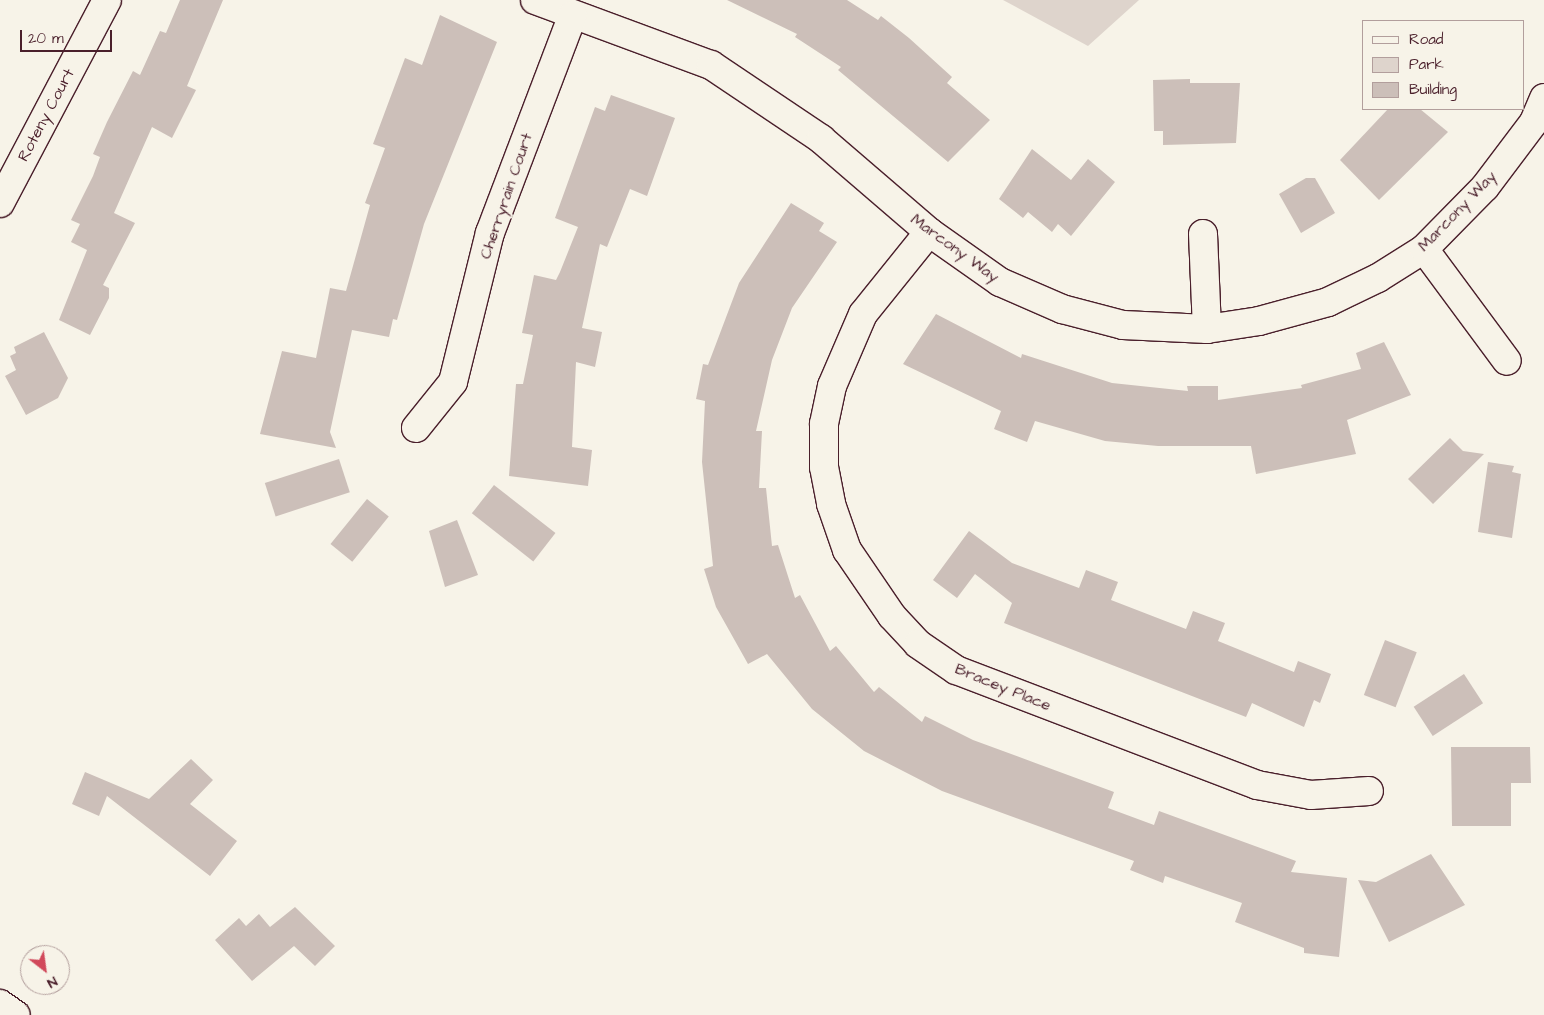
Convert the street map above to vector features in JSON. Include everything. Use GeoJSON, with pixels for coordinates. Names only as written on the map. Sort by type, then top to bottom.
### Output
{"type":"FeatureCollection","features":[{"type":"Feature","properties":{"kind":"street","name":"Roteny Court"},"geometry":{"type":"LineString","coordinates":[[0,203],[106,0]]}},
{"type":"Feature","properties":{"kind":"street","name":"Marcony Way"},"geometry":{"type":"LineString","coordinates":[[535,0],[710,66],[755,92],[821,139],[929,232],[1000,282],[1062,308],[1123,325],[1207,329],[1259,321],[1328,302],[1378,278],[1424,249],[1486,187],[1541,116]]}},
{"type":"Feature","properties":{"kind":"street","name":"Cherryrain Court"},"geometry":{"type":"LineString","coordinates":[[416,428],[453,382],[490,233],[573,15]]}},
{"type":"Feature","properties":{"kind":"street","name":"Bracey Place"},"geometry":{"type":"LineString","coordinates":[[929,232],[863,314],[834,378],[824,424],[824,468],[834,514],[847,550],[892,616],[918,644],[956,670],[1257,785],[1310,795],[1369,791]]}},
{"type":"Feature","properties":{"kind":"street"},"geometry":{"type":"LineString","coordinates":[[1203,234],[1207,329]]}},
{"type":"Feature","properties":{"kind":"street"},"geometry":{"type":"LineString","coordinates":[[1424,249],[1507,361]]}},
{"type":"Feature","properties":{"kind":"street"},"geometry":{"type":"LineString","coordinates":[[0,1004],[16,1015]]}},
{"type":"Feature","properties":{"kind":"green space"},"geometry":{"type":"Polygon","coordinates":[[[1003,0],[1139,0],[1088,46],[1003,0]]]}},
{"type":"Feature","properties":{"kind":"building"},"geometry":{"type":"Polygon","coordinates":[[[180,0],[223,0],[187,86],[196,90],[172,138],[152,127],[114,213],[135,223],[103,285],[109,288],[109,298],[90,335],[59,320],[87,250],[71,242],[80,224],[71,220],[93,176],[100,157],[93,154],[107,122],[133,71],[140,75],[160,31],[166,33],[180,0]]]}},
{"type":"Feature","properties":{"kind":"building"},"geometry":{"type":"Polygon","coordinates":[[[727,0],[847,0],[878,20],[881,16],[909,38],[952,77],[947,83],[990,120],[948,162],[838,70],[841,67],[795,37],[797,34],[727,0]]]}},
{"type":"Feature","properties":{"kind":"building"},"geometry":{"type":"Polygon","coordinates":[[[440,15],[497,42],[424,224],[397,320],[393,319],[389,337],[352,330],[330,432],[336,448],[260,434],[282,351],[316,358],[330,288],[346,291],[370,205],[365,203],[385,148],[373,144],[405,58],[422,65],[440,15]]]}},
{"type":"Feature","properties":{"kind":"building"},"geometry":{"type":"Polygon","coordinates":[[[1190,79],[1190,83],[1240,83],[1236,143],[1163,145],[1163,131],[1154,131],[1153,80],[1190,79]]]}},
{"type":"Feature","properties":{"kind":"building"},"geometry":{"type":"Polygon","coordinates":[[[611,95],[675,118],[647,196],[630,189],[607,247],[600,244],[582,328],[602,332],[595,367],[576,362],[572,447],[592,450],[588,486],[509,476],[516,384],[523,384],[533,335],[522,333],[534,275],[556,280],[560,272],[578,227],[555,218],[595,107],[605,111],[611,95]]]}},
{"type":"Feature","properties":{"kind":"building"},"geometry":{"type":"Polygon","coordinates":[[[1387,110],[1421,110],[1448,132],[1379,200],[1340,160],[1387,110]]]}},
{"type":"Feature","properties":{"kind":"building"},"geometry":{"type":"Polygon","coordinates":[[[1032,149],[1071,180],[1088,159],[1115,182],[1071,236],[1058,224],[1052,232],[1028,212],[1023,218],[999,199],[1032,149]]]}},
{"type":"Feature","properties":{"kind":"building"},"geometry":{"type":"Polygon","coordinates":[[[1306,178],[1315,178],[1335,213],[1301,233],[1279,194],[1306,178]]]}},
{"type":"Feature","properties":{"kind":"building"},"geometry":{"type":"Polygon","coordinates":[[[791,203],[824,223],[819,231],[837,242],[792,308],[772,360],[756,431],[762,431],[759,488],[766,488],[772,546],[778,545],[795,598],[800,595],[830,651],[836,646],[874,692],[879,687],[922,722],[925,716],[973,740],[1114,792],[1108,808],[1154,825],[1159,811],[1296,861],[1291,872],[1347,878],[1339,957],[1304,953],[1304,948],[1235,922],[1242,903],[1165,876],[1163,883],[1130,870],[1134,861],[942,791],[864,751],[812,709],[767,654],[748,664],[716,607],[704,569],[713,566],[702,462],[705,401],[696,399],[703,364],[708,365],[739,283],[791,203]]]}},
{"type":"Feature","properties":{"kind":"building"},"geometry":{"type":"Polygon","coordinates":[[[936,314],[1021,358],[1022,354],[1112,383],[1188,391],[1187,386],[1218,386],[1218,400],[1302,388],[1301,385],[1361,369],[1356,353],[1384,342],[1411,395],[1347,420],[1356,454],[1256,474],[1251,446],[1158,446],[1105,441],[1035,421],[1027,442],[994,429],[1001,411],[903,364],[936,314]]]}},
{"type":"Feature","properties":{"kind":"building"},"geometry":{"type":"Polygon","coordinates":[[[44,332],[68,378],[58,398],[26,415],[5,376],[16,370],[10,356],[16,353],[14,347],[44,332]]]}},
{"type":"Feature","properties":{"kind":"building"},"geometry":{"type":"Polygon","coordinates":[[[1450,438],[1463,451],[1484,454],[1433,504],[1408,479],[1450,438]]]}},
{"type":"Feature","properties":{"kind":"building"},"geometry":{"type":"Polygon","coordinates":[[[339,459],[350,492],[276,516],[265,483],[339,459]]]}},
{"type":"Feature","properties":{"kind":"building"},"geometry":{"type":"Polygon","coordinates":[[[1488,462],[1514,466],[1512,472],[1521,474],[1512,538],[1478,532],[1488,462]]]}},
{"type":"Feature","properties":{"kind":"building"},"geometry":{"type":"Polygon","coordinates":[[[494,485],[555,533],[533,561],[472,513],[494,485]]]}},
{"type":"Feature","properties":{"kind":"building"},"geometry":{"type":"Polygon","coordinates":[[[367,499],[389,517],[352,562],[330,544],[367,499]]]}},
{"type":"Feature","properties":{"kind":"building"},"geometry":{"type":"Polygon","coordinates":[[[457,520],[478,575],[445,587],[429,531],[457,520]]]}},
{"type":"Feature","properties":{"kind":"building"},"geometry":{"type":"Polygon","coordinates":[[[969,531],[1012,563],[1079,588],[1086,570],[1118,582],[1111,600],[1186,629],[1193,611],[1225,623],[1218,641],[1294,672],[1298,661],[1331,674],[1320,703],[1314,700],[1304,727],[1252,703],[1246,717],[1004,623],[1012,603],[975,574],[957,598],[933,580],[969,531]]]}},
{"type":"Feature","properties":{"kind":"building"},"geometry":{"type":"Polygon","coordinates":[[[1385,640],[1417,652],[1396,707],[1364,695],[1385,640]]]}},
{"type":"Feature","properties":{"kind":"building"},"geometry":{"type":"Polygon","coordinates":[[[1464,674],[1483,703],[1433,736],[1414,707],[1464,674]]]}},
{"type":"Feature","properties":{"kind":"building"},"geometry":{"type":"Polygon","coordinates":[[[1451,747],[1530,747],[1531,783],[1511,783],[1511,826],[1452,826],[1451,747]]]}},
{"type":"Feature","properties":{"kind":"building"},"geometry":{"type":"Polygon","coordinates":[[[191,759],[213,780],[190,804],[237,841],[210,876],[107,796],[99,816],[72,804],[85,772],[149,799],[191,759]]]}},
{"type":"Feature","properties":{"kind":"building"},"geometry":{"type":"Polygon","coordinates":[[[1431,854],[1465,905],[1389,942],[1358,880],[1376,882],[1431,854]]]}},
{"type":"Feature","properties":{"kind":"building"},"geometry":{"type":"Polygon","coordinates":[[[295,907],[335,946],[315,966],[294,946],[252,981],[215,940],[239,918],[246,926],[259,914],[270,927],[295,907]]]}}]}
